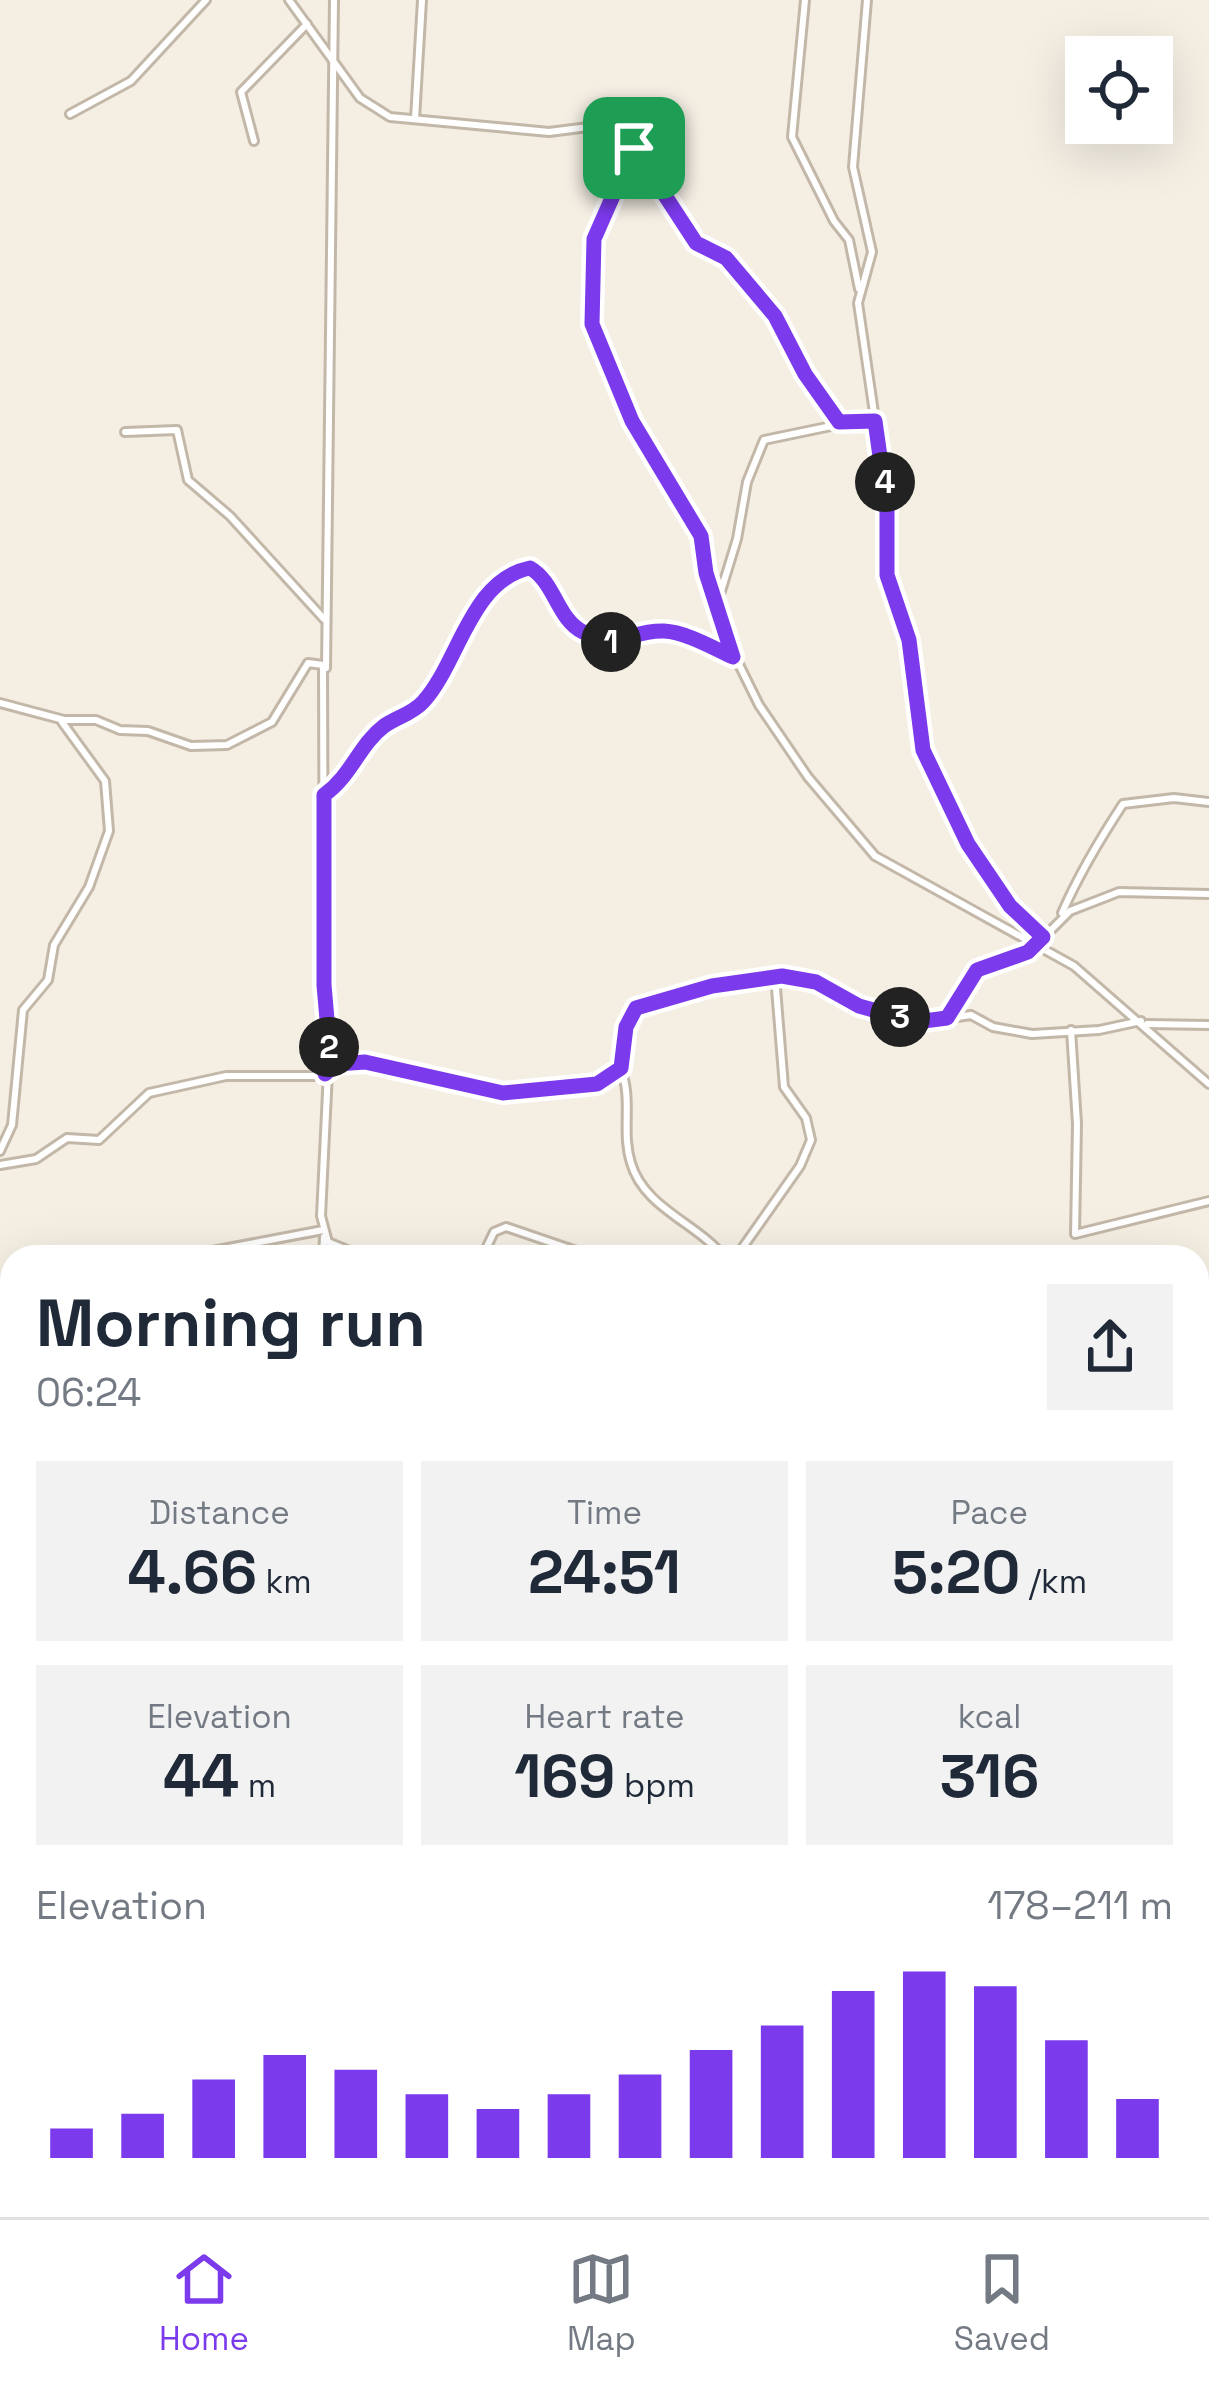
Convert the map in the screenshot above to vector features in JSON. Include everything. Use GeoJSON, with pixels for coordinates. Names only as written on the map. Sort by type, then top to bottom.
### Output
{"type":"FeatureCollection","features":[{"type":"Feature","properties":{"kind":"street"},"geometry":{"type":"LineString","coordinates":[[70,114],[131,81],[206,0]]}},
{"type":"Feature","properties":{"kind":"street"},"geometry":{"type":"LineString","coordinates":[[289,0],[364,101],[390,117],[549,132],[604,125],[624,132],[696,243],[726,258],[775,316],[807,378],[842,424]]}},
{"type":"Feature","properties":{"kind":"street"},"geometry":{"type":"LineString","coordinates":[[323,1245],[329,1042],[324,985],[324,795],[334,0]]}},
{"type":"Feature","properties":{"kind":"street"},"geometry":{"type":"LineString","coordinates":[[415,119],[422,0]]}},
{"type":"Feature","properties":{"kind":"street"},"geometry":{"type":"LineString","coordinates":[[805,0],[792,136],[834,221],[849,239],[887,506],[887,575],[909,640],[923,750],[968,844],[1010,906],[1041,940],[1145,1023],[1209,1084]]}},
{"type":"Feature","properties":{"kind":"street"},"geometry":{"type":"LineString","coordinates":[[860,292],[872,263],[853,167],[868,0]]}},
{"type":"Feature","properties":{"kind":"street"},"geometry":{"type":"LineString","coordinates":[[254,141],[241,92],[307,24]]}},
{"type":"Feature","properties":{"kind":"street"},"geometry":{"type":"LineString","coordinates":[[634,148],[594,239],[592,324],[632,421],[701,536],[716,608],[733,657],[799,765],[875,856],[1041,940]]}},
{"type":"Feature","properties":{"kind":"street"},"geometry":{"type":"LineString","coordinates":[[716,608],[759,448],[772,436],[875,421]]}},
{"type":"Feature","properties":{"kind":"street"},"geometry":{"type":"LineString","coordinates":[[124,431],[177,430],[189,481],[230,516],[326,622]]}},
{"type":"Feature","properties":{"kind":"street"},"geometry":{"type":"LineString","coordinates":[[324,795],[348,777],[380,730],[424,701],[489,593],[523,569],[537,572],[572,624],[589,634],[616,643],[668,631],[733,657]]}},
{"type":"Feature","properties":{"kind":"street"},"geometry":{"type":"LineString","coordinates":[[0,703],[60,719],[96,720],[191,746],[227,745],[272,722],[308,663],[320,661],[326,671]]}},
{"type":"Feature","properties":{"kind":"street"},"geometry":{"type":"LineString","coordinates":[[0,1151],[12,1125],[22,1010],[45,987],[54,945],[88,886],[109,831],[105,781],[60,719]]}},
{"type":"Feature","properties":{"kind":"street"},"geometry":{"type":"LineString","coordinates":[[947,1018],[977,970],[1041,940],[1060,917],[1089,866],[1099,834],[1123,804],[1174,798],[1209,802]]}},
{"type":"Feature","properties":{"kind":"street"},"geometry":{"type":"LineString","coordinates":[[1060,917],[1119,892],[1209,894]]}},
{"type":"Feature","properties":{"kind":"street"},"geometry":{"type":"LineString","coordinates":[[745,1245],[769,1214],[811,1139],[806,1118],[784,1087],[775,976]]}},
{"type":"Feature","properties":{"kind":"street"},"geometry":{"type":"LineString","coordinates":[[710,1245],[648,1193],[634,1172],[627,1139],[629,1095],[621,1068],[626,1027],[636,1008],[712,986],[775,976],[816,982],[859,1006],[916,1022],[975,1016],[993,1027],[1023,1033],[1145,1023],[1209,1025]]}},
{"type":"Feature","properties":{"kind":"street"},"geometry":{"type":"LineString","coordinates":[[1071,1030],[1077,1124],[1075,1234],[1209,1201]]}},
{"type":"Feature","properties":{"kind":"street"},"geometry":{"type":"LineString","coordinates":[[0,1165],[36,1159],[67,1138],[99,1140],[149,1093],[226,1076],[325,1075],[337,1064],[365,1062],[503,1093],[597,1084],[621,1068]]}},
{"type":"Feature","properties":{"kind":"street"},"geometry":{"type":"LineString","coordinates":[[488,1245],[494,1232],[506,1227],[559,1245]]}},
{"type":"Feature","properties":{"kind":"street"},"geometry":{"type":"LineString","coordinates":[[248,1245],[323,1232]]}},
{"type":"Feature","properties":{"kind":"street"},"geometry":{"type":"LineString","coordinates":[[323,1232],[333,1245]]}},
{"type":"Feature","properties":{"kind":"route"},"geometry":{"type":"LineString","coordinates":[[634,148],[696,243],[726,258],[775,316],[805,374],[839,422],[875,421],[887,506],[887,575],[909,640],[923,750],[968,844],[1010,906],[1043,937],[1028,952],[977,970],[965,985],[958,1009],[947,1018],[920,1023],[859,1006],[816,982],[755,977],[636,1008],[626,1027],[621,1068],[597,1084],[503,1093],[365,1062],[337,1064],[325,1074],[329,1042],[324,985],[324,795],[348,777],[380,730],[424,701],[489,593],[518,571],[530,568],[544,580],[572,624],[589,634],[616,643],[647,632],[668,631],[733,657],[703,562],[701,536],[632,421],[598,349],[592,324],[597,284],[594,239],[634,148]]}}]}
